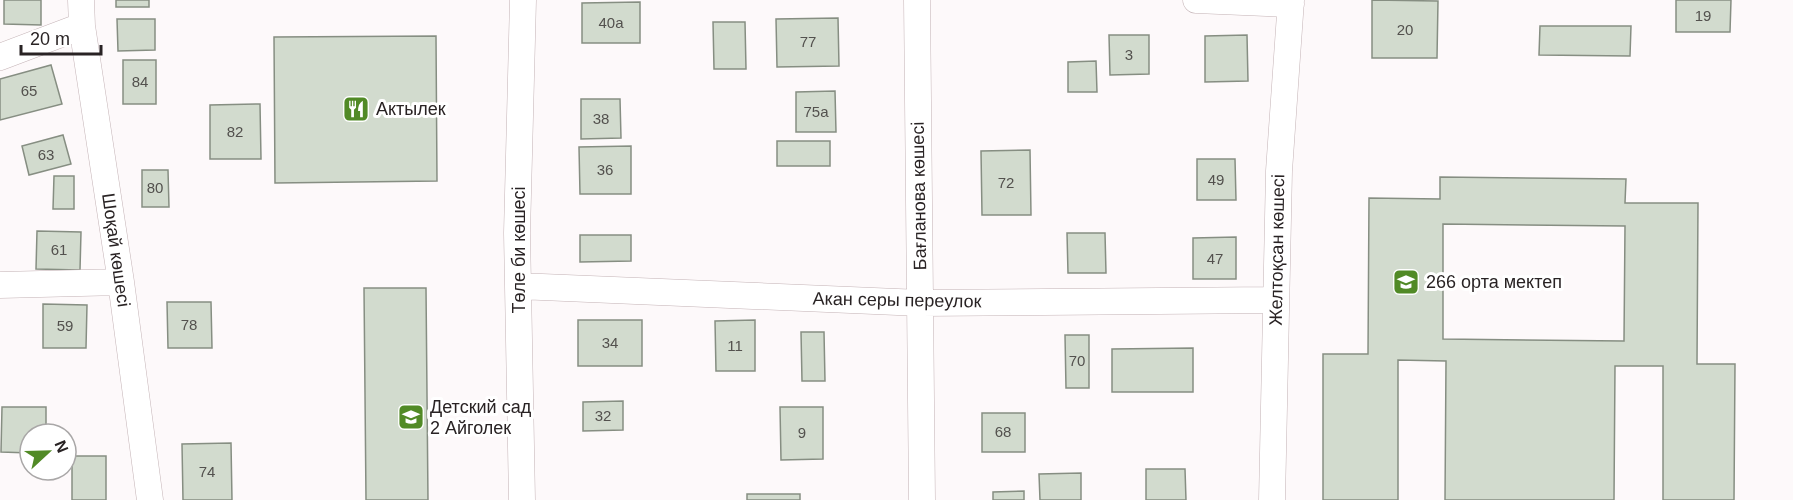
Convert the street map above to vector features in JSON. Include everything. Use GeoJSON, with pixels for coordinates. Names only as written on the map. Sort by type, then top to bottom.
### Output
{"type":"FeatureCollection","features":[{"type":"Feature","properties":{"kind":"street","name":"Шоқай көшесі"},"geometry":{"type":"LineString","coordinates":[[81,0],[82,26],[121,282],[150,500]]}},
{"type":"Feature","properties":{"kind":"street","name":"Төле би көшесі"},"geometry":{"type":"LineString","coordinates":[[522,500],[517,232],[523,0]]}},
{"type":"Feature","properties":{"kind":"street","name":"Бағланова көшесі"},"geometry":{"type":"LineString","coordinates":[[917,0],[921,500]]}},
{"type":"Feature","properties":{"kind":"street"},"geometry":{"type":"LineString","coordinates":[[1196,0],[1291,2]]}},
{"type":"Feature","properties":{"kind":"street","name":"Желтоқсан көшесі"},"geometry":{"type":"LineString","coordinates":[[1272,500],[1279,171],[1291,2]]}},
{"type":"Feature","properties":{"kind":"street"},"geometry":{"type":"LineString","coordinates":[[0,57],[82,26]]}},
{"type":"Feature","properties":{"kind":"street"},"geometry":{"type":"LineString","coordinates":[[0,285],[121,282]]}},
{"type":"Feature","properties":{"kind":"street","name":"Акан серы переулок"},"geometry":{"type":"LineString","coordinates":[[518,286],[921,303],[1276,300]]}},
{"type":"Feature","properties":{"kind":"building"},"geometry":{"type":"Polygon","coordinates":[[[4,0],[41,0],[41,25],[4,24],[4,0]]]}},
{"type":"Feature","properties":{"kind":"building"},"geometry":{"type":"Polygon","coordinates":[[[116,0],[149,0],[149,7],[116,7],[116,0]]]}},
{"type":"Feature","properties":{"kind":"building"},"geometry":{"type":"Polygon","coordinates":[[[1372,0],[1438,1],[1437,58],[1372,58],[1372,0]]]}},
{"type":"Feature","properties":{"kind":"building"},"geometry":{"type":"Polygon","coordinates":[[[1676,0],[1731,0],[1730,32],[1676,32],[1676,0]]]}},
{"type":"Feature","properties":{"kind":"building"},"geometry":{"type":"Polygon","coordinates":[[[640,2],[640,43],[582,43],[582,3],[640,2]]]}},
{"type":"Feature","properties":{"kind":"building"},"geometry":{"type":"Polygon","coordinates":[[[838,18],[839,66],[777,67],[776,19],[838,18]]]}},
{"type":"Feature","properties":{"kind":"building"},"geometry":{"type":"Polygon","coordinates":[[[117,19],[155,19],[155,50],[118,51],[117,19]]]}},
{"type":"Feature","properties":{"kind":"building"},"geometry":{"type":"Polygon","coordinates":[[[713,22],[745,22],[746,69],[714,69],[713,22]]]}},
{"type":"Feature","properties":{"kind":"building"},"geometry":{"type":"Polygon","coordinates":[[[1540,26],[1631,26],[1630,56],[1539,55],[1540,26]]]}},
{"type":"Feature","properties":{"kind":"building"},"geometry":{"type":"Polygon","coordinates":[[[1109,35],[1149,35],[1149,74],[1110,75],[1109,35]]]}},
{"type":"Feature","properties":{"kind":"building"},"geometry":{"type":"Polygon","coordinates":[[[1247,35],[1248,81],[1205,82],[1205,36],[1247,35]]]}},
{"type":"Feature","properties":{"kind":"building","name":"Актылек"},"geometry":{"type":"Polygon","coordinates":[[[436,36],[437,181],[275,183],[274,37],[436,36]]]}},
{"type":"Feature","properties":{"kind":"building"},"geometry":{"type":"Polygon","coordinates":[[[123,60],[156,60],[156,104],[123,104],[123,60]]]}},
{"type":"Feature","properties":{"kind":"building"},"geometry":{"type":"Polygon","coordinates":[[[1096,61],[1097,92],[1068,92],[1068,62],[1096,61]]]}},
{"type":"Feature","properties":{"kind":"building"},"geometry":{"type":"Polygon","coordinates":[[[51,65],[62,104],[0,120],[0,79],[51,65]]]}},
{"type":"Feature","properties":{"kind":"building"},"geometry":{"type":"Polygon","coordinates":[[[835,91],[836,132],[796,132],[796,92],[835,91]]]}},
{"type":"Feature","properties":{"kind":"building"},"geometry":{"type":"Polygon","coordinates":[[[581,99],[620,99],[621,138],[581,139],[581,99]]]}},
{"type":"Feature","properties":{"kind":"building"},"geometry":{"type":"Polygon","coordinates":[[[260,104],[261,159],[210,159],[210,105],[260,104]]]}},
{"type":"Feature","properties":{"kind":"building"},"geometry":{"type":"Polygon","coordinates":[[[63,135],[71,164],[29,175],[22,146],[63,135]]]}},
{"type":"Feature","properties":{"kind":"building"},"geometry":{"type":"Polygon","coordinates":[[[777,141],[830,141],[830,166],[777,166],[777,141]]]}},
{"type":"Feature","properties":{"kind":"building"},"geometry":{"type":"Polygon","coordinates":[[[631,146],[631,194],[580,194],[579,147],[631,146]]]}},
{"type":"Feature","properties":{"kind":"building"},"geometry":{"type":"Polygon","coordinates":[[[1030,150],[1031,215],[982,215],[981,151],[1030,150]]]}},
{"type":"Feature","properties":{"kind":"building"},"geometry":{"type":"Polygon","coordinates":[[[1197,159],[1235,159],[1236,200],[1197,200],[1197,159]]]}},
{"type":"Feature","properties":{"kind":"building"},"geometry":{"type":"Polygon","coordinates":[[[142,170],[168,170],[169,207],[142,207],[142,170]]]}},
{"type":"Feature","properties":{"kind":"building"},"geometry":{"type":"Polygon","coordinates":[[[54,176],[74,176],[74,209],[53,209],[54,176]]]}},
{"type":"Feature","properties":{"kind":"building","name":"266 орта мектеп"},"geometry":{"type":"Polygon","coordinates":[[[1440,177],[1626,179],[1625,203],[1698,203],[1697,364],[1735,364],[1734,500],[1663,500],[1663,366],[1615,366],[1614,500],[1445,500],[1446,361],[1398,360],[1398,500],[1323,500],[1323,354],[1368,354],[1369,198],[1440,199],[1440,177]],[[1443,224],[1443,339],[1624,341],[1625,226],[1443,224]]]}},
{"type":"Feature","properties":{"kind":"building"},"geometry":{"type":"Polygon","coordinates":[[[37,231],[81,232],[80,270],[36,269],[37,231]]]}},
{"type":"Feature","properties":{"kind":"building"},"geometry":{"type":"Polygon","coordinates":[[[1067,233],[1105,233],[1106,273],[1068,273],[1067,233]]]}},
{"type":"Feature","properties":{"kind":"building"},"geometry":{"type":"Polygon","coordinates":[[[580,235],[631,235],[631,261],[580,262],[580,235]]]}},
{"type":"Feature","properties":{"kind":"building"},"geometry":{"type":"Polygon","coordinates":[[[1236,237],[1236,279],[1193,279],[1193,238],[1236,237]]]}},
{"type":"Feature","properties":{"kind":"building"},"geometry":{"type":"Polygon","coordinates":[[[364,288],[426,288],[428,500],[366,500],[364,288]]]}},
{"type":"Feature","properties":{"kind":"building"},"geometry":{"type":"Polygon","coordinates":[[[167,302],[211,302],[212,348],[168,348],[167,302]]]}},
{"type":"Feature","properties":{"kind":"building"},"geometry":{"type":"Polygon","coordinates":[[[43,304],[87,305],[86,348],[43,348],[43,304]]]}},
{"type":"Feature","properties":{"kind":"building"},"geometry":{"type":"Polygon","coordinates":[[[578,320],[642,320],[642,366],[578,366],[578,320]]]}},
{"type":"Feature","properties":{"kind":"building"},"geometry":{"type":"Polygon","coordinates":[[[755,320],[755,371],[716,371],[715,321],[755,320]]]}},
{"type":"Feature","properties":{"kind":"building"},"geometry":{"type":"Polygon","coordinates":[[[801,332],[824,332],[825,381],[802,381],[801,332]]]}},
{"type":"Feature","properties":{"kind":"building"},"geometry":{"type":"Polygon","coordinates":[[[1065,335],[1089,335],[1089,388],[1066,388],[1065,335]]]}},
{"type":"Feature","properties":{"kind":"building"},"geometry":{"type":"Polygon","coordinates":[[[1193,348],[1193,392],[1112,392],[1112,349],[1193,348]]]}},
{"type":"Feature","properties":{"kind":"building"},"geometry":{"type":"Polygon","coordinates":[[[623,401],[623,430],[583,431],[583,402],[623,401]]]}},
{"type":"Feature","properties":{"kind":"building"},"geometry":{"type":"Polygon","coordinates":[[[2,407],[46,407],[46,422],[18,422],[18,453],[1,452],[2,407]]]}},
{"type":"Feature","properties":{"kind":"building"},"geometry":{"type":"Polygon","coordinates":[[[780,407],[823,407],[823,459],[781,460],[780,407]]]}},
{"type":"Feature","properties":{"kind":"building"},"geometry":{"type":"Polygon","coordinates":[[[982,413],[1025,413],[1025,452],[982,452],[982,413]]]}},
{"type":"Feature","properties":{"kind":"building"},"geometry":{"type":"Polygon","coordinates":[[[231,443],[232,500],[183,500],[182,444],[231,443]]]}},
{"type":"Feature","properties":{"kind":"building"},"geometry":{"type":"Polygon","coordinates":[[[78,456],[106,456],[106,500],[72,500],[72,482],[78,482],[78,456]]]}},
{"type":"Feature","properties":{"kind":"building"},"geometry":{"type":"Polygon","coordinates":[[[1146,469],[1185,469],[1186,500],[1146,500],[1146,469]]]}},
{"type":"Feature","properties":{"kind":"building"},"geometry":{"type":"Polygon","coordinates":[[[1081,473],[1081,500],[1040,500],[1039,474],[1081,473]]]}},
{"type":"Feature","properties":{"kind":"building"},"geometry":{"type":"Polygon","coordinates":[[[1024,491],[1024,500],[993,500],[993,492],[1024,491]]]}},
{"type":"Feature","properties":{"kind":"building"},"geometry":{"type":"Polygon","coordinates":[[[747,494],[800,494],[800,500],[747,500],[747,494]]]}},
{"type":"Feature","properties":{"kind":"place","name":"Актылек"},"geometry":{"type":"Point","coordinates":[356,109]}},
{"type":"Feature","properties":{"kind":"place","name":"266 орта мектеп"},"geometry":{"type":"Point","coordinates":[1406,282]}},
{"type":"Feature","properties":{"kind":"place","name":"Детский сад 2 Айголек"},"geometry":{"type":"Point","coordinates":[411,417]}}]}
